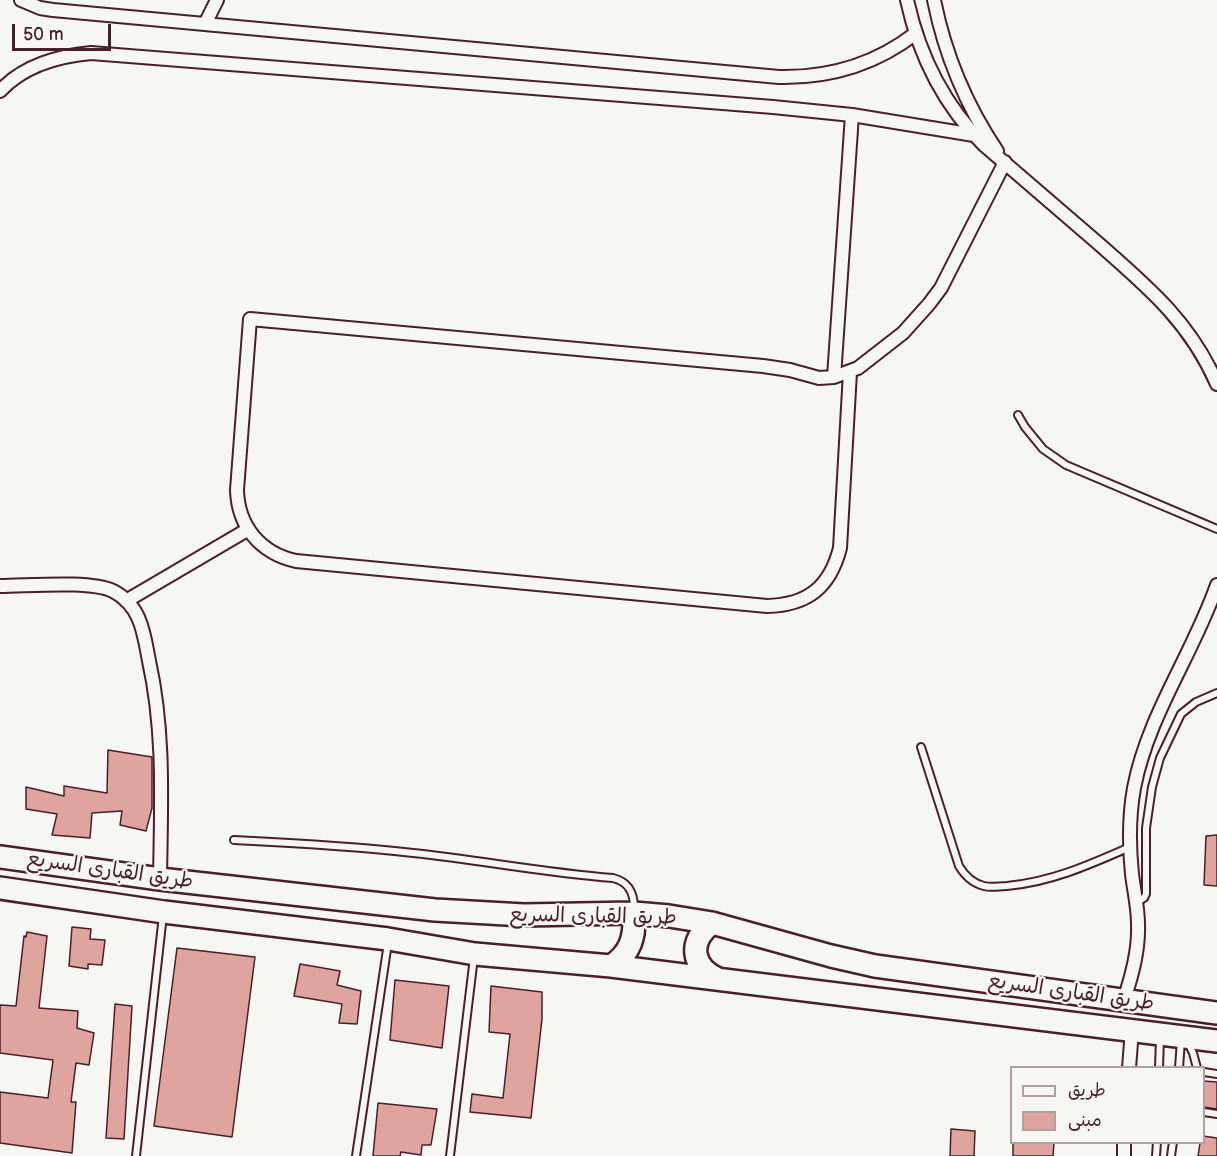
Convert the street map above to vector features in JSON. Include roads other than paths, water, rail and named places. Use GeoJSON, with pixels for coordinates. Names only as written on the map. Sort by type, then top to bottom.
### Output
{"type":"FeatureCollection","features":[{"type":"Feature","properties":{"kind":"highway","name":"طريق القبارى السريع"},"geometry":{"type":"LineString","coordinates":[[0,857],[160,879],[484,914],[564,916],[634,913],[712,923],[875,966],[1217,1012]]}},
{"type":"Feature","properties":{"kind":"highway","name":"طريق القبارى السريع"},"geometry":{"type":"LineString","coordinates":[[0,888],[164,912],[388,939],[475,954],[611,966],[1217,1041]]}},
{"type":"Feature","properties":{"kind":"highway"},"geometry":{"type":"LineString","coordinates":[[611,966],[630,948],[635,931],[634,913]]}},
{"type":"Feature","properties":{"kind":"highway"},"geometry":{"type":"LineString","coordinates":[[712,923],[698,938],[697,958],[701,968],[708,975],[718,979]]}},
{"type":"Feature","properties":{"kind":"street"},"geometry":{"type":"LineString","coordinates":[[21,0],[40,8],[53,10],[798,77],[835,73],[870,61],[902,44],[916,33]]}},
{"type":"Feature","properties":{"kind":"street"},"geometry":{"type":"LineString","coordinates":[[205,24],[217,0]]}},
{"type":"Feature","properties":{"kind":"street"},"geometry":{"type":"LineString","coordinates":[[907,0],[928,65],[944,95],[974,135],[1156,295],[1187,329],[1217,384]]}},
{"type":"Feature","properties":{"kind":"street"},"geometry":{"type":"LineString","coordinates":[[934,0],[946,49],[957,79],[981,126],[1005,162]]}},
{"type":"Feature","properties":{"kind":"street"},"geometry":{"type":"LineString","coordinates":[[0,91],[19,75],[35,66],[71,55],[91,53],[773,107],[852,115],[974,135]]}},
{"type":"Feature","properties":{"kind":"street"},"geometry":{"type":"LineString","coordinates":[[834,377],[852,115]]}},
{"type":"Feature","properties":{"kind":"street"},"geometry":{"type":"LineString","coordinates":[[850,372],[840,548],[836,564],[827,579],[815,592],[801,600],[784,605],[744,604],[296,561],[273,554],[263,547],[248,530],[238,506],[237,490],[250,319],[763,366],[814,377],[834,377],[850,372],[903,333],[929,304],[950,271],[1005,162]]}},
{"type":"Feature","properties":{"kind":"street"},"geometry":{"type":"LineString","coordinates":[[126,601],[248,530]]}},
{"type":"Feature","properties":{"kind":"street"},"geometry":{"type":"LineString","coordinates":[[1124,1000],[1132,974],[1137,945],[1137,902],[1130,847],[1134,789],[1140,761],[1150,733],[1217,585]]}},
{"type":"Feature","properties":{"kind":"street"},"geometry":{"type":"LineString","coordinates":[[0,586],[95,586],[112,591],[126,601],[141,622],[159,714],[162,762],[160,879]]}},
{"type":"Feature","properties":{"kind":"street"},"geometry":{"type":"LineString","coordinates":[[1129,1066],[1132,1029]]}},
{"type":"Feature","properties":{"kind":"lane"},"geometry":{"type":"LineString","coordinates":[[1018,415],[1043,449],[1066,465],[1217,529]]}},
{"type":"Feature","properties":{"kind":"lane"},"geometry":{"type":"LineString","coordinates":[[1137,902],[1146,894],[1146,828],[1152,786],[1160,758],[1181,714],[1196,702],[1217,693]]}},
{"type":"Feature","properties":{"kind":"lane"},"geometry":{"type":"LineString","coordinates":[[921,747],[959,866],[969,879],[976,883],[992,887],[1036,882],[1070,872],[1130,847]]}},
{"type":"Feature","properties":{"kind":"lane"},"geometry":{"type":"LineString","coordinates":[[234,840],[304,843],[401,852],[613,878],[620,880],[630,888],[634,900],[634,913]]}},
{"type":"Feature","properties":{"kind":"lane"},"geometry":{"type":"LineString","coordinates":[[136,1156],[164,912]]}},
{"type":"Feature","properties":{"kind":"lane"},"geometry":{"type":"LineString","coordinates":[[356,1156],[388,939]]}},
{"type":"Feature","properties":{"kind":"lane"},"geometry":{"type":"LineString","coordinates":[[450,1156],[475,954]]}},
{"type":"Feature","properties":{"kind":"lane"},"geometry":{"type":"LineString","coordinates":[[1159,1066],[1161,1034]]}},
{"type":"Feature","properties":{"kind":"lane"},"geometry":{"type":"LineString","coordinates":[[1179,1066],[1182,1036]]}},
{"type":"Feature","properties":{"kind":"lane"},"geometry":{"type":"LineString","coordinates":[[1182,1036],[1193,1053],[1196,1066]]}},
{"type":"Feature","properties":{"kind":"lane"},"geometry":{"type":"LineString","coordinates":[[1210,1073],[1211,1082]]}}]}
